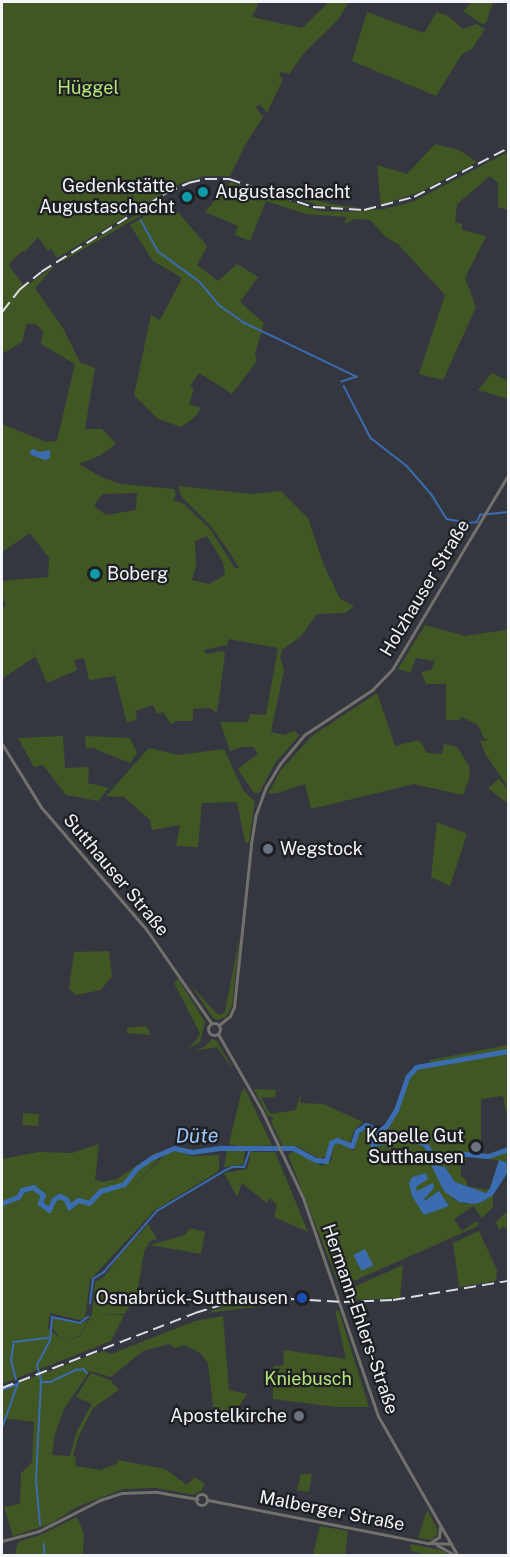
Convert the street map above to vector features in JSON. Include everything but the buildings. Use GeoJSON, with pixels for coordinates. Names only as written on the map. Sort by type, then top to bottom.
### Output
{"type":"FeatureCollection","features":[{"type":"Feature","properties":{"kind":"street","name":"Holzhauser Straße"},"geometry":{"type":"LineString","coordinates":[[219,1025],[231,1016],[234,1007],[251,845],[260,800],[279,765],[304,735],[372,690],[393,668],[508,475]]}},
{"type":"Feature","properties":{"kind":"street","name":"Sutthauser Straße"},"geometry":{"type":"LineString","coordinates":[[2,744],[38,803],[146,929],[211,1023],[209,1032],[213,1035],[218,1034]]}},
{"type":"Feature","properties":{"kind":"street"},"geometry":{"type":"LineString","coordinates":[[211,1023],[219,1025],[218,1034]]}},
{"type":"Feature","properties":{"kind":"street","name":"Hermann-Ehlers-Straße"},"geometry":{"type":"LineString","coordinates":[[218,1034],[278,1143],[316,1232],[373,1404],[387,1435],[457,1556]]}},
{"type":"Feature","properties":{"kind":"street","name":"Malberger Straße"},"geometry":{"type":"LineString","coordinates":[[2,1541],[39,1531],[100,1500],[122,1493],[157,1492],[197,1499],[202,1505],[208,1500]]}},
{"type":"Feature","properties":{"kind":"street","name":"Malberger Straße"},"geometry":{"type":"LineString","coordinates":[[197,1499],[203,1494],[208,1500],[430,1543],[451,1544]]}},
{"type":"Feature","properties":{"kind":"street"},"geometry":{"type":"LineString","coordinates":[[430,1543],[439,1537],[440,1525]]}},
{"type":"Feature","properties":{"kind":"street"},"geometry":{"type":"LineString","coordinates":[[430,1543],[457,1556]]}},
{"type":"Feature","properties":{"kind":"green space","name":"Hüggel"},"geometry":{"type":"Polygon","coordinates":[[[2,2],[259,2],[252,17],[302,28],[329,2],[349,2],[337,21],[305,52],[289,74],[281,72],[279,76],[283,79],[267,113],[260,104],[256,107],[263,117],[245,145],[230,176],[204,176],[181,183],[57,258],[51,249],[48,251],[38,237],[9,266],[25,287],[56,264],[35,288],[63,328],[80,362],[95,368],[85,429],[102,429],[116,444],[101,455],[79,464],[101,477],[121,484],[174,489],[176,495],[173,500],[184,504],[210,529],[235,568],[239,568],[232,556],[210,525],[182,497],[178,486],[251,494],[281,491],[308,518],[323,563],[340,599],[354,606],[345,613],[317,614],[301,636],[282,650],[280,657],[284,670],[271,732],[284,735],[295,731],[299,736],[276,762],[259,793],[254,793],[238,769],[258,754],[253,747],[241,747],[230,751],[220,722],[248,722],[250,714],[266,715],[278,648],[229,639],[227,645],[204,650],[206,654],[223,651],[225,654],[217,713],[210,708],[193,709],[193,721],[177,721],[171,724],[163,712],[157,714],[153,705],[135,711],[137,719],[127,723],[115,676],[89,680],[84,658],[74,660],[77,670],[47,683],[35,656],[2,679],[2,608],[6,606],[2,594],[2,581],[48,577],[49,558],[30,533],[2,552],[2,424],[46,442],[57,441],[75,364],[41,344],[43,331],[37,325],[27,323],[22,342],[2,354],[2,2]],[[137,493],[102,494],[94,506],[106,515],[136,510],[137,493]],[[207,536],[195,541],[196,566],[192,580],[209,584],[225,575],[223,562],[207,536]]]}},
{"type":"Feature","properties":{"kind":"green space"},"geometry":{"type":"Polygon","coordinates":[[[472,2],[493,2],[486,23],[482,24],[463,11],[472,2]]]}},
{"type":"Feature","properties":{"kind":"green space"},"geometry":{"type":"Polygon","coordinates":[[[367,12],[424,33],[437,12],[448,16],[463,29],[476,24],[485,29],[472,49],[462,54],[436,96],[352,61],[367,12]]]}},
{"type":"Feature","properties":{"kind":"green space"},"geometry":{"type":"Polygon","coordinates":[[[435,144],[459,150],[477,162],[420,192],[381,205],[377,165],[407,174],[435,144]]]}},
{"type":"Feature","properties":{"kind":"green space"},"geometry":{"type":"Polygon","coordinates":[[[508,152],[508,210],[498,207],[498,183],[490,176],[457,204],[455,222],[462,224],[462,230],[486,236],[465,278],[476,307],[443,380],[419,374],[445,295],[399,245],[386,237],[370,220],[354,219],[344,225],[347,217],[306,214],[266,201],[250,241],[235,235],[238,226],[205,212],[230,182],[319,211],[347,212],[384,209],[412,202],[508,152]]]}},
{"type":"Feature","properties":{"kind":"green space"},"geometry":{"type":"Polygon","coordinates":[[[254,183],[331,204],[366,209],[320,206],[254,183]]]}},
{"type":"Feature","properties":{"kind":"green space"},"geometry":{"type":"Polygon","coordinates":[[[155,203],[157,206],[63,261],[59,261],[155,203]]]}},
{"type":"Feature","properties":{"kind":"green space"},"geometry":{"type":"Polygon","coordinates":[[[157,209],[178,212],[207,246],[197,265],[218,281],[237,264],[258,277],[240,302],[264,323],[255,354],[257,361],[232,394],[199,373],[190,386],[194,389],[189,404],[201,408],[196,416],[181,427],[158,419],[134,395],[151,315],[160,320],[182,278],[153,261],[130,225],[157,209]]]}},
{"type":"Feature","properties":{"kind":"green space"},"geometry":{"type":"Polygon","coordinates":[[[492,373],[508,381],[508,399],[478,390],[492,373]]]}},
{"type":"Feature","properties":{"kind":"green space"},"geometry":{"type":"Polygon","coordinates":[[[508,615],[508,787],[486,755],[480,741],[489,740],[484,738],[478,725],[462,717],[460,720],[446,720],[446,684],[426,684],[421,672],[431,670],[435,661],[416,658],[410,673],[398,669],[425,625],[465,636],[506,630],[508,615]]]}},
{"type":"Feature","properties":{"kind":"green space"},"geometry":{"type":"Polygon","coordinates":[[[377,693],[395,746],[419,740],[427,753],[442,754],[444,744],[457,747],[469,766],[470,776],[463,795],[414,784],[311,809],[305,784],[268,794],[281,770],[312,736],[377,693]]]}},
{"type":"Feature","properties":{"kind":"green space"},"geometry":{"type":"Polygon","coordinates":[[[63,736],[65,768],[89,767],[88,783],[109,788],[98,801],[66,795],[43,765],[34,767],[18,738],[63,736]]]}},
{"type":"Feature","properties":{"kind":"green space"},"geometry":{"type":"Polygon","coordinates":[[[85,736],[130,738],[137,753],[130,763],[93,748],[86,748],[85,736]]]}},
{"type":"Feature","properties":{"kind":"green space"},"geometry":{"type":"Polygon","coordinates":[[[149,748],[179,755],[224,749],[243,790],[255,802],[249,843],[245,842],[237,802],[202,803],[198,847],[176,846],[180,825],[152,830],[150,820],[124,797],[106,796],[149,748]]]}},
{"type":"Feature","properties":{"kind":"green space"},"geometry":{"type":"Polygon","coordinates":[[[499,779],[508,790],[508,804],[488,788],[499,779]]]}},
{"type":"Feature","properties":{"kind":"green space"},"geometry":{"type":"Polygon","coordinates":[[[437,822],[467,834],[450,886],[431,877],[437,822]]]}},
{"type":"Feature","properties":{"kind":"green space"},"geometry":{"type":"Polygon","coordinates":[[[240,934],[232,1006],[226,1017],[217,1020],[213,1018],[190,984],[216,1013],[221,1015],[225,1012],[240,934]]]}},
{"type":"Feature","properties":{"kind":"green space"},"geometry":{"type":"Polygon","coordinates":[[[109,951],[112,976],[101,990],[76,995],[69,988],[74,952],[109,951]]]}},
{"type":"Feature","properties":{"kind":"green space"},"geometry":{"type":"Polygon","coordinates":[[[178,979],[205,1022],[200,1042],[186,1049],[196,1041],[200,1033],[174,983],[178,979]]]}},
{"type":"Feature","properties":{"kind":"green space"},"geometry":{"type":"Polygon","coordinates":[[[146,1026],[151,1035],[127,1033],[127,1028],[146,1026]]]}},
{"type":"Feature","properties":{"kind":"green space"},"geometry":{"type":"Polygon","coordinates":[[[212,1039],[217,1041],[235,1073],[217,1047],[194,1051],[204,1047],[212,1039]]]}},
{"type":"Feature","properties":{"kind":"green space"},"geometry":{"type":"Polygon","coordinates":[[[508,1045],[508,1123],[503,1096],[481,1099],[481,1155],[453,1152],[448,1159],[433,1153],[424,1143],[416,1139],[402,1136],[384,1139],[423,1144],[432,1155],[448,1160],[455,1154],[465,1154],[466,1160],[461,1163],[461,1176],[467,1181],[467,1186],[488,1190],[486,1193],[455,1182],[445,1167],[432,1166],[453,1199],[465,1204],[482,1202],[493,1195],[493,1207],[482,1218],[473,1206],[454,1219],[462,1231],[477,1221],[478,1226],[340,1287],[288,1155],[294,1151],[322,1166],[332,1160],[331,1147],[339,1142],[354,1151],[359,1134],[366,1128],[375,1130],[378,1135],[388,1127],[399,1111],[410,1077],[418,1069],[431,1067],[430,1060],[508,1045]],[[426,1173],[419,1176],[410,1189],[424,1215],[449,1205],[423,1198],[434,1188],[417,1191],[415,1187],[426,1173]]]}},
{"type":"Feature","properties":{"kind":"green space"},"geometry":{"type":"Polygon","coordinates":[[[245,1089],[272,1145],[240,1147],[229,1144],[242,1090],[245,1089]]]}},
{"type":"Feature","properties":{"kind":"green space"},"geometry":{"type":"Polygon","coordinates":[[[254,1089],[276,1090],[275,1098],[261,1097],[270,1114],[296,1110],[301,1093],[300,1103],[323,1104],[363,1122],[354,1130],[350,1143],[337,1138],[330,1142],[326,1156],[320,1159],[296,1146],[283,1147],[271,1121],[274,1118],[268,1116],[254,1089]]]}},
{"type":"Feature","properties":{"kind":"green space"},"geometry":{"type":"Polygon","coordinates":[[[23,1113],[39,1114],[38,1126],[22,1125],[23,1113]]]}},
{"type":"Feature","properties":{"kind":"green space"},"geometry":{"type":"Polygon","coordinates":[[[99,1144],[95,1180],[103,1182],[117,1179],[157,1152],[158,1160],[131,1188],[168,1152],[179,1151],[191,1156],[219,1155],[219,1171],[155,1210],[90,1280],[85,1318],[80,1320],[50,1313],[48,1328],[61,1340],[52,1328],[53,1317],[80,1324],[88,1320],[80,1336],[61,1341],[80,1337],[92,1314],[95,1282],[104,1277],[118,1257],[148,1224],[157,1239],[150,1241],[144,1252],[137,1293],[125,1314],[94,1314],[124,1315],[111,1341],[2,1384],[2,1159],[39,1152],[72,1153],[99,1144]]]}},
{"type":"Feature","properties":{"kind":"green space"},"geometry":{"type":"Polygon","coordinates":[[[508,1147],[508,1162],[489,1159],[488,1155],[508,1147]]]}},
{"type":"Feature","properties":{"kind":"green space"},"geometry":{"type":"Polygon","coordinates":[[[227,1151],[245,1151],[243,1165],[224,1167],[227,1151]]]}},
{"type":"Feature","properties":{"kind":"green space"},"geometry":{"type":"Polygon","coordinates":[[[251,1152],[275,1152],[308,1232],[274,1217],[277,1204],[269,1198],[267,1203],[242,1183],[237,1197],[224,1173],[247,1169],[251,1152]]]}},
{"type":"Feature","properties":{"kind":"green space"},"geometry":{"type":"Polygon","coordinates":[[[506,1212],[508,1232],[504,1226],[499,1230],[496,1222],[506,1212]]]}},
{"type":"Feature","properties":{"kind":"green space"},"geometry":{"type":"Polygon","coordinates":[[[190,1228],[205,1232],[201,1254],[150,1245],[185,1235],[190,1228]]]}},
{"type":"Feature","properties":{"kind":"green space"},"geometry":{"type":"Polygon","coordinates":[[[479,1231],[497,1270],[496,1281],[459,1287],[453,1243],[479,1231]]]}},
{"type":"Feature","properties":{"kind":"green space"},"geometry":{"type":"Polygon","coordinates":[[[403,1265],[400,1298],[345,1300],[342,1292],[403,1265]]]}},
{"type":"Feature","properties":{"kind":"green space"},"geometry":{"type":"Polygon","coordinates":[[[269,1300],[272,1302],[270,1305],[207,1313],[227,1305],[269,1300]]]}},
{"type":"Feature","properties":{"kind":"green space","name":"Kniebusch"},"geometry":{"type":"Polygon","coordinates":[[[335,1310],[339,1311],[369,1407],[336,1407],[273,1399],[273,1366],[283,1366],[284,1350],[346,1359],[335,1310]]]}},
{"type":"Feature","properties":{"kind":"green space"},"geometry":{"type":"Polygon","coordinates":[[[223,1316],[229,1390],[247,1394],[236,1411],[214,1414],[208,1363],[200,1353],[185,1345],[175,1348],[169,1344],[143,1351],[111,1377],[90,1371],[64,1409],[55,1434],[52,1455],[70,1456],[77,1431],[92,1404],[76,1397],[91,1373],[110,1380],[119,1390],[93,1408],[78,1438],[73,1456],[76,1457],[75,1466],[100,1470],[116,1464],[118,1460],[165,1469],[187,1485],[195,1477],[205,1484],[202,1490],[194,1495],[156,1488],[123,1489],[77,1507],[50,1524],[13,1536],[4,1507],[20,1504],[21,1473],[32,1462],[34,1422],[3,1418],[2,1422],[2,1389],[103,1351],[111,1354],[195,1321],[223,1316]]]}},
{"type":"Feature","properties":{"kind":"green space"},"geometry":{"type":"Polygon","coordinates":[[[301,1474],[312,1474],[309,1492],[297,1490],[301,1474]]]}},
{"type":"Feature","properties":{"kind":"green space"},"geometry":{"type":"Polygon","coordinates":[[[427,1510],[438,1530],[432,1540],[418,1538],[427,1510]]]}},
{"type":"Feature","properties":{"kind":"green space"},"geometry":{"type":"Polygon","coordinates":[[[77,1517],[84,1534],[83,1555],[15,1555],[18,1542],[40,1535],[77,1517]]]}},
{"type":"Feature","properties":{"kind":"green space"},"geometry":{"type":"Polygon","coordinates":[[[320,1526],[348,1531],[345,1555],[313,1555],[320,1526]]]}},
{"type":"Feature","properties":{"kind":"green space"},"geometry":{"type":"Polygon","coordinates":[[[410,1544],[441,1550],[450,1555],[426,1555],[411,1551],[410,1544]]]}},
{"type":"Feature","properties":{"kind":"water"},"geometry":{"type":"Polygon","coordinates":[[[33,449],[40,452],[50,450],[50,458],[45,460],[31,455],[30,451],[33,449]]]}},
{"type":"Feature","properties":{"kind":"water"},"geometry":{"type":"Polygon","coordinates":[[[499,1160],[508,1163],[508,1172],[493,1195],[482,1202],[473,1204],[459,1202],[444,1191],[431,1165],[445,1167],[455,1182],[486,1193],[490,1188],[499,1160]]]}},
{"type":"Feature","properties":{"kind":"water"},"geometry":{"type":"Polygon","coordinates":[[[426,1173],[428,1179],[416,1187],[417,1191],[433,1183],[434,1188],[424,1199],[426,1200],[439,1191],[449,1206],[424,1215],[412,1196],[409,1183],[412,1177],[426,1173]]]}},
{"type":"Feature","properties":{"kind":"water"},"geometry":{"type":"Polygon","coordinates":[[[365,1249],[373,1265],[362,1271],[353,1255],[365,1249]]]}},
{"type":"Feature","properties":{"kind":"waterway"},"geometry":{"type":"LineString","coordinates":[[141,220],[159,252],[200,282],[219,305],[245,323],[357,377],[342,382]]}},
{"type":"Feature","properties":{"kind":"waterway"},"geometry":{"type":"LineString","coordinates":[[344,386],[371,438],[407,466],[432,495],[447,519],[469,523],[477,522],[480,515],[508,512]]}},
{"type":"Feature","properties":{"kind":"waterway","name":"Düte"},"geometry":{"type":"LineString","coordinates":[[378,1131],[386,1126],[396,1110],[408,1076],[416,1067],[508,1051]]}},
{"type":"Feature","properties":{"kind":"waterway","name":"Düte"},"geometry":{"type":"LineString","coordinates":[[2,1203],[18,1197],[22,1190],[33,1187],[43,1195],[40,1203],[49,1210],[54,1199],[60,1196],[66,1199],[69,1207],[78,1200],[89,1203],[100,1191],[124,1184],[137,1168],[153,1157],[174,1148],[192,1152],[222,1148],[293,1148],[316,1160],[326,1161],[331,1143],[337,1140],[352,1146],[357,1131],[366,1125],[379,1130],[369,1138],[372,1144],[402,1138],[424,1143],[432,1154],[448,1160],[454,1153],[488,1156],[508,1149]]}},
{"type":"Feature","properties":{"kind":"waterway"},"geometry":{"type":"LineString","coordinates":[[90,1304],[93,1279],[104,1272],[157,1211],[224,1171],[233,1167],[244,1167],[251,1148]]}},
{"type":"Feature","properties":{"kind":"waterway"},"geometry":{"type":"LineString","coordinates":[[40,1525],[36,1480],[41,1381],[37,1365],[50,1341],[52,1317],[80,1323],[88,1317]]}},
{"type":"Feature","properties":{"kind":"waterway"},"geometry":{"type":"LineString","coordinates":[[16,1380],[11,1360],[14,1342],[49,1338]]}},
{"type":"Feature","properties":{"kind":"waterway"},"geometry":{"type":"LineString","coordinates":[[42,1382],[51,1382],[76,1370],[84,1369],[87,1373]]}},
{"type":"Feature","properties":{"kind":"waterway"},"geometry":{"type":"LineString","coordinates":[[2,1428],[18,1383]]}},
{"type":"Feature","properties":{"kind":"waterway"},"geometry":{"type":"LineString","coordinates":[[2,1390],[18,1384]]}},
{"type":"Feature","properties":{"kind":"waterway"},"geometry":{"type":"LineString","coordinates":[[44,1544],[45,1556]]}},
{"type":"Feature","properties":{"kind":"railway"},"geometry":{"type":"LineString","coordinates":[[2,312],[19,290],[41,272],[166,193],[188,183],[205,179],[229,179],[313,207],[364,210],[414,197],[508,148]]}},
{"type":"Feature","properties":{"kind":"railway"},"geometry":{"type":"LineString","coordinates":[[2,1388],[195,1313],[228,1303],[273,1298],[344,1302],[393,1300],[508,1281]]}},
{"type":"Feature","properties":{"kind":"place","name":"Augustaschacht"},"geometry":{"type":"Point","coordinates":[203,192]}},
{"type":"Feature","properties":{"kind":"place","name":"Gedenkstätte Augustaschacht"},"geometry":{"type":"Point","coordinates":[187,197]}},
{"type":"Feature","properties":{"kind":"place","name":"Boberg"},"geometry":{"type":"Point","coordinates":[95,574]}},
{"type":"Feature","properties":{"kind":"place","name":"Wegstock"},"geometry":{"type":"Point","coordinates":[268,849]}},
{"type":"Feature","properties":{"kind":"place","name":"Kapelle Gut Sutthausen"},"geometry":{"type":"Point","coordinates":[476,1147]}},
{"type":"Feature","properties":{"kind":"place","name":"Osnabrück-Sutthausen"},"geometry":{"type":"Point","coordinates":[302,1298]}},
{"type":"Feature","properties":{"kind":"place","name":"Apostelkirche"},"geometry":{"type":"Point","coordinates":[299,1416]}}]}
